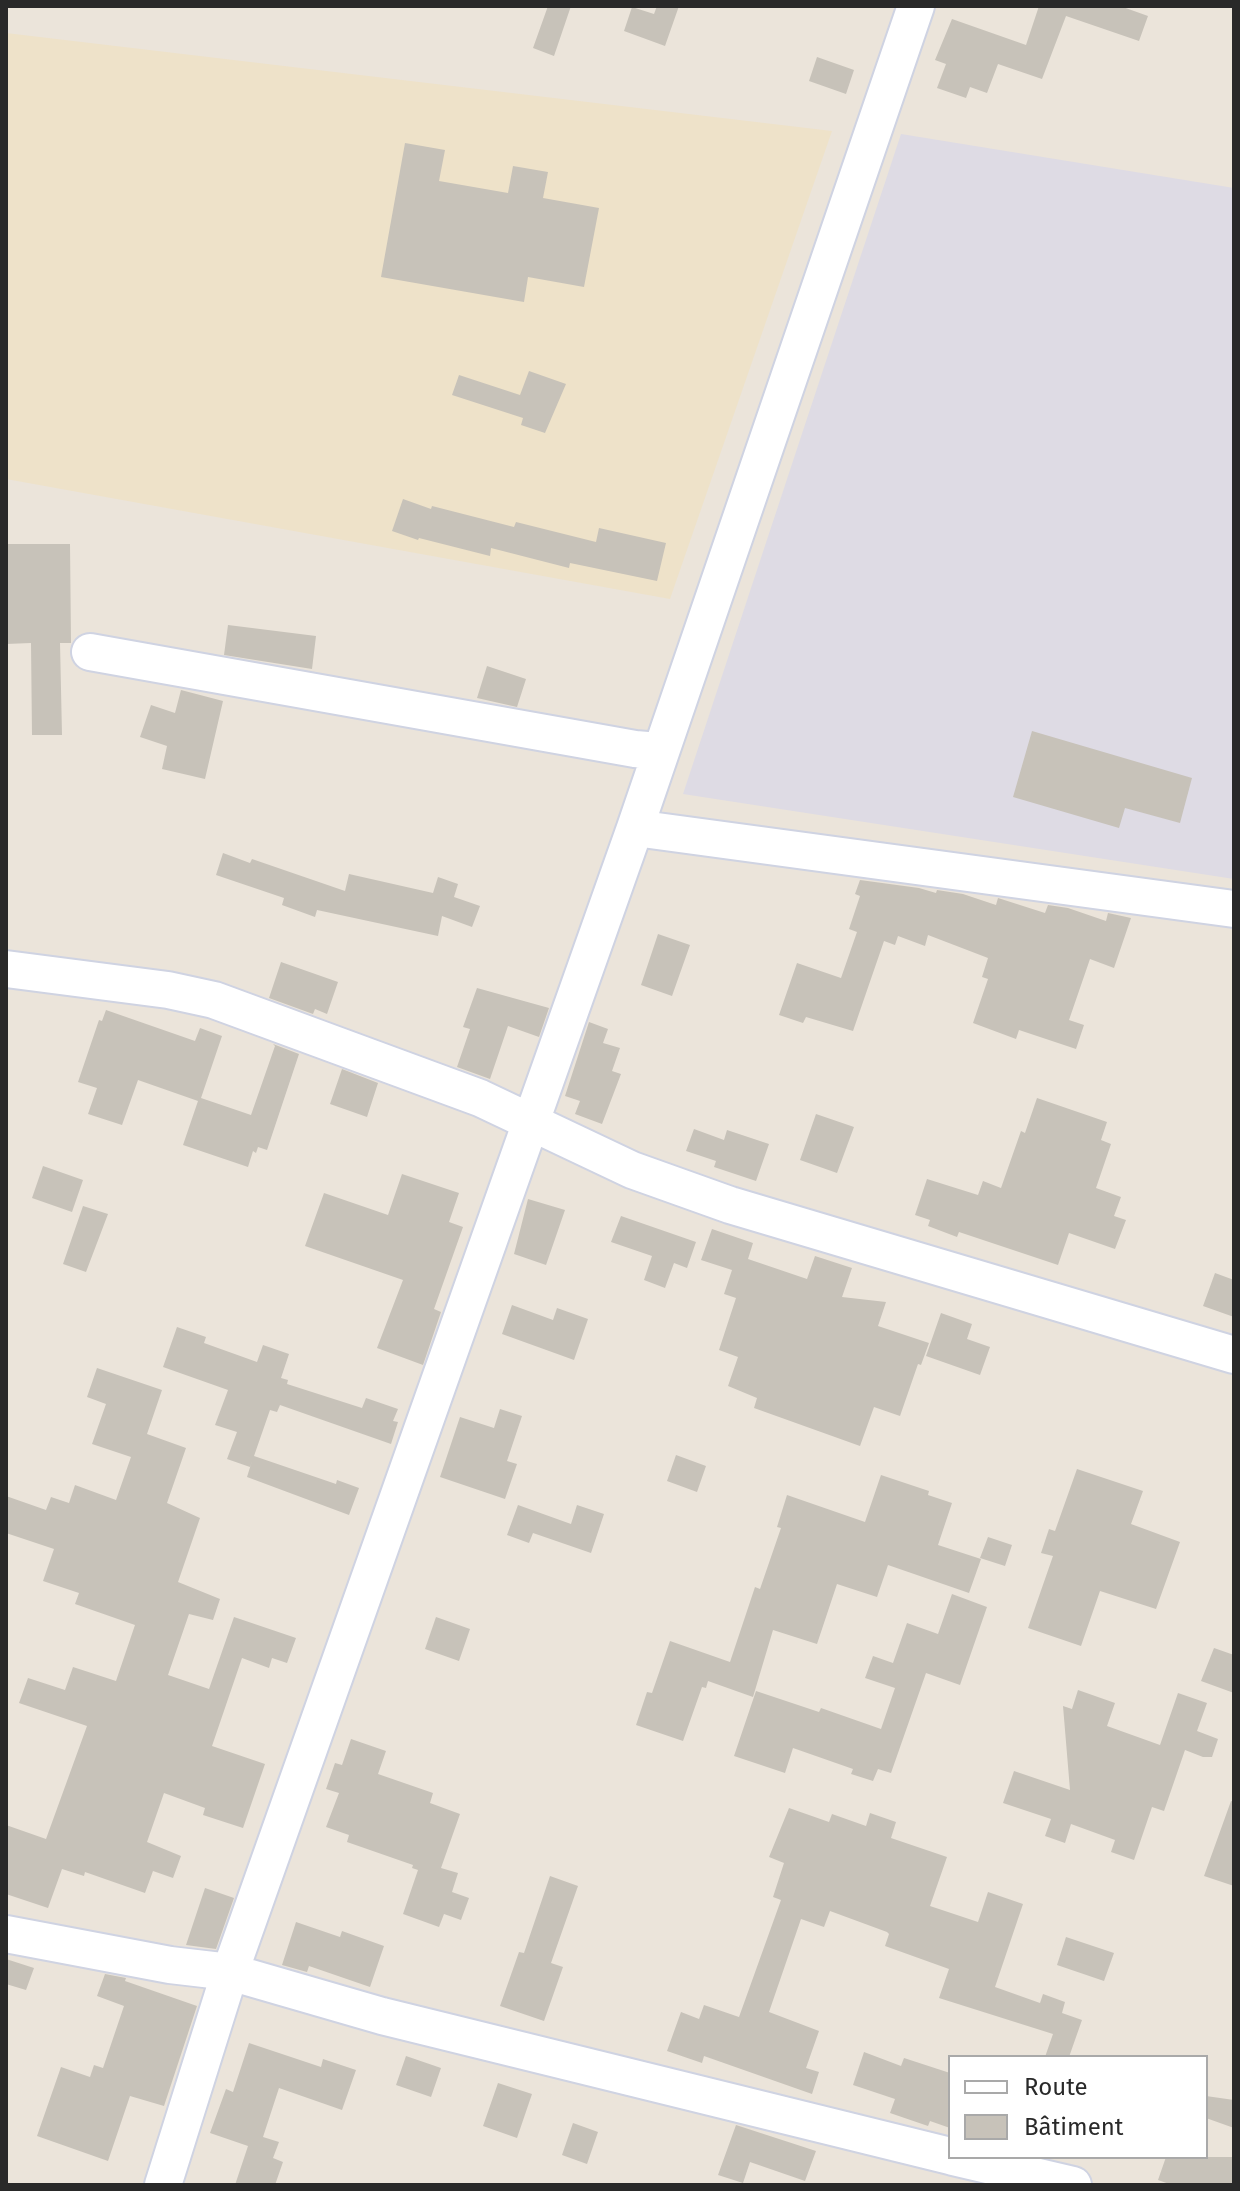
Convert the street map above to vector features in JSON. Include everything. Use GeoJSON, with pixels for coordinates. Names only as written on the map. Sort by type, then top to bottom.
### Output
{"type":"FeatureCollection","features":[{"type":"Feature","properties":{"kind":"street"},"geometry":{"type":"LineString","coordinates":[[163,2185],[230,1972],[635,828],[916,6]]}},
{"type":"Feature","properties":{"kind":"street"},"geometry":{"type":"LineString","coordinates":[[90,652],[659,751]]}},
{"type":"Feature","properties":{"kind":"street"},"geometry":{"type":"LineString","coordinates":[[635,828],[1234,909]]}},
{"type":"Feature","properties":{"kind":"street"},"geometry":{"type":"LineString","coordinates":[[6,969],[168,990],[214,1000],[480,1098],[632,1170],[730,1205],[1234,1355]]}},
{"type":"Feature","properties":{"kind":"street"},"geometry":{"type":"LineString","coordinates":[[6,1934],[170,1965],[230,1972],[382,2016],[948,2156]]}},
{"type":"Feature","properties":{"kind":"street"},"geometry":{"type":"LineString","coordinates":[[961,2159],[1073,2185]]}},
{"type":"Feature","properties":{"kind":"shaded area"},"geometry":{"type":"Polygon","coordinates":[[[6,33],[832,131],[670,599],[6,479],[6,33]]]}},
{"type":"Feature","properties":{"kind":"shaded area"},"geometry":{"type":"Polygon","coordinates":[[[901,134],[1234,188],[1234,879],[683,794],[901,134]]]}},
{"type":"Feature","properties":{"kind":"building"},"geometry":{"type":"Polygon","coordinates":[[[548,6],[571,6],[554,56],[533,48],[548,6]]]}},
{"type":"Feature","properties":{"kind":"building"},"geometry":{"type":"Polygon","coordinates":[[[657,6],[679,6],[665,46],[624,31],[632,7],[654,14],[657,6]]]}},
{"type":"Feature","properties":{"kind":"building"},"geometry":{"type":"Polygon","coordinates":[[[1039,6],[1120,6],[1148,16],[1139,41],[1066,16],[1042,79],[998,64],[987,93],[970,87],[966,98],[937,88],[946,64],[935,60],[952,19],[1026,45],[1039,6]]]}},
{"type":"Feature","properties":{"kind":"building"},"geometry":{"type":"Polygon","coordinates":[[[817,57],[854,70],[846,94],[809,81],[817,57]]]}},
{"type":"Feature","properties":{"kind":"building"},"geometry":{"type":"Polygon","coordinates":[[[405,143],[445,150],[439,181],[508,193],[513,166],[548,172],[543,198],[599,208],[584,287],[528,277],[524,302],[381,277],[405,143]]]}},
{"type":"Feature","properties":{"kind":"building"},"geometry":{"type":"Polygon","coordinates":[[[529,371],[566,384],[545,433],[521,425],[523,418],[452,395],[459,375],[520,395],[529,371]]]}},
{"type":"Feature","properties":{"kind":"building"},"geometry":{"type":"Polygon","coordinates":[[[403,499],[431,509],[432,506],[514,527],[516,522],[596,542],[599,528],[666,543],[657,581],[570,563],[569,568],[491,548],[490,556],[418,540],[392,531],[403,499]]]}},
{"type":"Feature","properties":{"kind":"building"},"geometry":{"type":"Polygon","coordinates":[[[6,544],[70,544],[71,643],[60,643],[62,735],[32,735],[31,643],[6,644],[6,544]]]}},
{"type":"Feature","properties":{"kind":"building"},"geometry":{"type":"Polygon","coordinates":[[[228,625],[316,636],[312,669],[224,655],[228,625]]]}},
{"type":"Feature","properties":{"kind":"building"},"geometry":{"type":"Polygon","coordinates":[[[487,666],[526,679],[517,707],[477,698],[487,666]]]}},
{"type":"Feature","properties":{"kind":"building"},"geometry":{"type":"Polygon","coordinates":[[[181,690],[223,701],[205,779],[162,769],[167,746],[140,737],[151,705],[175,713],[181,690]]]}},
{"type":"Feature","properties":{"kind":"building"},"geometry":{"type":"Polygon","coordinates":[[[1032,731],[1192,778],[1180,823],[1125,808],[1119,828],[1013,797],[1032,731]]]}},
{"type":"Feature","properties":{"kind":"building"},"geometry":{"type":"Polygon","coordinates":[[[223,853],[250,863],[252,859],[345,891],[349,874],[433,893],[438,877],[458,884],[454,897],[480,906],[472,927],[442,916],[438,936],[317,910],[315,917],[282,905],[284,898],[216,875],[223,853]]]}},
{"type":"Feature","properties":{"kind":"building"},"geometry":{"type":"Polygon","coordinates":[[[860,880],[936,893],[937,890],[963,894],[996,905],[998,898],[1045,913],[1048,905],[1068,908],[1106,921],[1108,913],[1131,918],[1114,968],[1090,959],[1069,1020],[1084,1025],[1076,1049],[1019,1030],[1016,1039],[973,1023],[988,979],[982,977],[988,958],[928,935],[925,946],[898,936],[895,945],[884,941],[853,1031],[806,1017],[803,1023],[779,1015],[797,963],[841,978],[857,932],[849,929],[860,896],[855,894],[860,880]]]}},
{"type":"Feature","properties":{"kind":"building"},"geometry":{"type":"Polygon","coordinates":[[[658,934],[690,945],[672,996],[641,985],[658,934]]]}},
{"type":"Feature","properties":{"kind":"building"},"geometry":{"type":"Polygon","coordinates":[[[281,962],[338,982],[327,1014],[315,1009],[313,1014],[269,998],[281,962]]]}},
{"type":"Feature","properties":{"kind":"building"},"geometry":{"type":"Polygon","coordinates":[[[477,988],[549,1008],[539,1037],[508,1026],[490,1079],[457,1067],[470,1029],[463,1027],[477,988]]]}},
{"type":"Feature","properties":{"kind":"building"},"geometry":{"type":"Polygon","coordinates":[[[106,1010],[195,1041],[200,1028],[222,1036],[201,1098],[251,1115],[275,1046],[273,1044],[299,1054],[267,1150],[258,1147],[256,1153],[253,1151],[248,1167],[183,1145],[198,1101],[138,1080],[122,1125],[88,1114],[97,1088],[78,1082],[99,1020],[102,1021],[106,1010]]]}},
{"type":"Feature","properties":{"kind":"building"},"geometry":{"type":"Polygon","coordinates":[[[589,1022],[608,1029],[603,1043],[620,1048],[612,1071],[621,1074],[602,1124],[575,1114],[580,1101],[565,1096],[589,1022]]]}},
{"type":"Feature","properties":{"kind":"building"},"geometry":{"type":"Polygon","coordinates":[[[342,1069],[378,1083],[367,1117],[330,1104],[342,1069]]]}},
{"type":"Feature","properties":{"kind":"building"},"geometry":{"type":"Polygon","coordinates":[[[1037,1098],[1107,1122],[1101,1140],[1111,1144],[1096,1188],[1121,1197],[1114,1216],[1126,1220],[1115,1249],[1069,1233],[1058,1265],[959,1232],[957,1237],[928,1226],[930,1220],[915,1215],[927,1179],[978,1195],[983,1181],[1001,1188],[1021,1131],[1025,1133],[1037,1098]]]}},
{"type":"Feature","properties":{"kind":"building"},"geometry":{"type":"Polygon","coordinates":[[[816,1114],[854,1127],[837,1173],[800,1160],[816,1114]]]}},
{"type":"Feature","properties":{"kind":"building"},"geometry":{"type":"Polygon","coordinates":[[[694,1129],[724,1140],[727,1130],[769,1144],[756,1181],[714,1167],[716,1161],[686,1151],[694,1129]]]}},
{"type":"Feature","properties":{"kind":"building"},"geometry":{"type":"Polygon","coordinates":[[[43,1166],[83,1180],[72,1212],[32,1198],[43,1166]]]}},
{"type":"Feature","properties":{"kind":"building"},"geometry":{"type":"Polygon","coordinates":[[[402,1174],[459,1193],[449,1222],[463,1227],[434,1309],[441,1312],[423,1365],[377,1348],[403,1280],[305,1246],[324,1193],[388,1215],[402,1174]]]}},
{"type":"Feature","properties":{"kind":"building"},"geometry":{"type":"Polygon","coordinates":[[[528,1199],[565,1210],[546,1265],[514,1254],[528,1199]]]}},
{"type":"Feature","properties":{"kind":"building"},"geometry":{"type":"Polygon","coordinates":[[[83,1206],[108,1214],[86,1272],[63,1264],[83,1206]]]}},
{"type":"Feature","properties":{"kind":"building"},"geometry":{"type":"Polygon","coordinates":[[[621,1216],[696,1242],[687,1268],[674,1263],[665,1288],[644,1280],[652,1256],[611,1242],[621,1216]]]}},
{"type":"Feature","properties":{"kind":"building"},"geometry":{"type":"Polygon","coordinates":[[[712,1229],[753,1243],[748,1259],[807,1279],[815,1256],[852,1268],[842,1297],[886,1302],[878,1326],[929,1343],[921,1365],[918,1364],[900,1416],[874,1407],[860,1446],[754,1408],[757,1398],[728,1386],[738,1357],[719,1350],[736,1298],[724,1294],[732,1270],[701,1260],[712,1229]]]}},
{"type":"Feature","properties":{"kind":"building"},"geometry":{"type":"Polygon","coordinates":[[[1215,1273],[1234,1280],[1234,1317],[1203,1306],[1215,1273]]]}},
{"type":"Feature","properties":{"kind":"building"},"geometry":{"type":"Polygon","coordinates":[[[512,1305],[553,1320],[557,1308],[588,1319],[574,1360],[502,1334],[512,1305]]]}},
{"type":"Feature","properties":{"kind":"building"},"geometry":{"type":"Polygon","coordinates":[[[941,1313],[972,1324],[967,1339],[990,1347],[980,1375],[926,1356],[941,1313]]]}},
{"type":"Feature","properties":{"kind":"building"},"geometry":{"type":"Polygon","coordinates":[[[177,1327],[206,1337],[204,1343],[257,1362],[263,1345],[289,1354],[281,1378],[288,1380],[287,1384],[362,1408],[366,1398],[398,1409],[393,1421],[398,1422],[391,1444],[280,1405],[277,1412],[270,1410],[254,1456],[336,1484],[337,1480],[359,1488],[349,1515],[247,1477],[252,1461],[250,1467],[227,1459],[237,1432],[215,1425],[228,1390],[163,1367],[177,1327]]]}},
{"type":"Feature","properties":{"kind":"building"},"geometry":{"type":"Polygon","coordinates":[[[97,1368],[162,1390],[147,1434],[186,1448],[167,1503],[200,1518],[178,1582],[220,1599],[213,1620],[189,1614],[168,1675],[209,1689],[234,1617],[296,1638],[287,1663],[272,1658],[269,1668],[242,1658],[212,1746],[265,1764],[243,1828],[203,1815],[205,1808],[164,1793],[147,1842],[181,1856],[173,1878],[153,1871],[145,1893],[85,1872],[84,1876],[62,1869],[48,1908],[6,1894],[6,1825],[46,1839],[87,1726],[19,1703],[28,1678],[65,1690],[73,1667],[116,1681],[135,1625],[75,1604],[79,1593],[43,1581],[54,1549],[6,1533],[6,1496],[46,1510],[51,1497],[69,1503],[75,1485],[116,1500],[131,1457],[92,1444],[106,1404],[87,1397],[97,1368]]]}},
{"type":"Feature","properties":{"kind":"building"},"geometry":{"type":"Polygon","coordinates":[[[500,1409],[522,1416],[507,1461],[517,1464],[505,1499],[440,1477],[460,1417],[494,1428],[500,1409]]]}},
{"type":"Feature","properties":{"kind":"building"},"geometry":{"type":"Polygon","coordinates":[[[676,1455],[706,1466],[697,1492],[667,1481],[676,1455]]]}},
{"type":"Feature","properties":{"kind":"building"},"geometry":{"type":"Polygon","coordinates":[[[1077,1469],[1143,1491],[1131,1524],[1180,1542],[1156,1609],[1100,1591],[1081,1646],[1028,1628],[1053,1556],[1041,1553],[1049,1529],[1055,1531],[1077,1469]]]}},
{"type":"Feature","properties":{"kind":"building"},"geometry":{"type":"Polygon","coordinates":[[[881,1475],[929,1491],[928,1495],[952,1503],[938,1545],[981,1559],[969,1593],[888,1565],[877,1597],[837,1584],[817,1644],[773,1630],[753,1697],[708,1681],[706,1688],[702,1687],[683,1741],[636,1725],[647,1692],[652,1693],[670,1641],[730,1662],[755,1587],[760,1589],[781,1528],[777,1527],[787,1495],[865,1522],[881,1475]]]}},
{"type":"Feature","properties":{"kind":"building"},"geometry":{"type":"Polygon","coordinates":[[[518,1505],[571,1524],[577,1505],[604,1514],[591,1553],[533,1533],[529,1543],[507,1535],[518,1505]]]}},
{"type":"Feature","properties":{"kind":"building"},"geometry":{"type":"Polygon","coordinates":[[[988,1537],[1012,1545],[1005,1566],[980,1558],[988,1537]]]}},
{"type":"Feature","properties":{"kind":"building"},"geometry":{"type":"Polygon","coordinates":[[[952,1594],[987,1607],[960,1685],[926,1673],[891,1773],[878,1769],[873,1781],[851,1774],[853,1769],[793,1748],[785,1773],[734,1756],[756,1691],[819,1712],[821,1708],[881,1729],[895,1688],[865,1678],[873,1656],[893,1663],[907,1623],[938,1634],[952,1594]]]}},
{"type":"Feature","properties":{"kind":"building"},"geometry":{"type":"Polygon","coordinates":[[[436,1617],[470,1629],[459,1661],[425,1649],[436,1617]]]}},
{"type":"Feature","properties":{"kind":"building"},"geometry":{"type":"Polygon","coordinates":[[[1214,1648],[1234,1655],[1234,1693],[1201,1681],[1214,1648]]]}},
{"type":"Feature","properties":{"kind":"building"},"geometry":{"type":"Polygon","coordinates":[[[1078,1690],[1115,1703],[1107,1726],[1160,1745],[1178,1693],[1207,1703],[1197,1731],[1218,1739],[1212,1757],[1185,1750],[1164,1811],[1152,1807],[1134,1860],[1111,1852],[1115,1840],[1071,1824],[1065,1843],[1045,1836],[1051,1819],[1003,1803],[1014,1771],[1070,1790],[1063,1706],[1072,1709],[1078,1690]]]}},
{"type":"Feature","properties":{"kind":"building"},"geometry":{"type":"Polygon","coordinates":[[[351,1739],[386,1751],[378,1774],[433,1793],[430,1803],[460,1814],[441,1868],[458,1873],[452,1892],[469,1898],[461,1920],[444,1914],[439,1927],[403,1914],[418,1870],[412,1868],[413,1865],[347,1842],[349,1835],[326,1827],[339,1793],[326,1789],[335,1763],[342,1765],[351,1739]]]}},
{"type":"Feature","properties":{"kind":"building"},"geometry":{"type":"Polygon","coordinates":[[[1231,1801],[1234,1802],[1234,1886],[1204,1876],[1231,1801]]]}},
{"type":"Feature","properties":{"kind":"building"},"geometry":{"type":"Polygon","coordinates":[[[789,1808],[829,1822],[832,1814],[866,1826],[870,1813],[896,1822],[891,1838],[947,1857],[930,1906],[978,1922],[988,1892],[1023,1904],[995,1987],[1040,2003],[1043,1994],[1065,2002],[1062,2013],[1082,2020],[1070,2055],[1046,2055],[1053,2034],[939,1998],[949,1969],[885,1946],[887,1932],[830,1911],[824,1927],[801,1919],[769,2012],[819,2031],[806,2068],[819,2072],[812,2094],[704,2056],[702,2063],[667,2051],[681,2012],[699,2019],[704,2005],[739,2017],[781,1900],[773,1897],[784,1863],[769,1857],[789,1808]]]}},
{"type":"Feature","properties":{"kind":"building"},"geometry":{"type":"Polygon","coordinates":[[[550,1876],[578,1886],[551,1963],[563,1967],[544,2021],[500,2006],[519,1952],[524,1953],[550,1876]]]}},
{"type":"Feature","properties":{"kind":"building"},"geometry":{"type":"Polygon","coordinates":[[[205,1888],[234,1898],[216,1949],[186,1945],[205,1888]]]}},
{"type":"Feature","properties":{"kind":"building"},"geometry":{"type":"Polygon","coordinates":[[[296,1922],[340,1937],[342,1931],[384,1946],[370,1987],[309,1966],[307,1972],[282,1965],[296,1922]]]}},
{"type":"Feature","properties":{"kind":"building"},"geometry":{"type":"Polygon","coordinates":[[[1066,1937],[1114,1953],[1104,1981],[1057,1965],[1066,1937]]]}},
{"type":"Feature","properties":{"kind":"building"},"geometry":{"type":"Polygon","coordinates":[[[6,1959],[34,1968],[26,1990],[6,1984],[6,1959]]]}},
{"type":"Feature","properties":{"kind":"building"},"geometry":{"type":"Polygon","coordinates":[[[105,1974],[126,1978],[125,1981],[197,2006],[164,2106],[130,2096],[108,2161],[37,2136],[61,2067],[90,2077],[94,2065],[103,2068],[124,2006],[97,1996],[105,1974]]]}},
{"type":"Feature","properties":{"kind":"building"},"geometry":{"type":"Polygon","coordinates":[[[249,2043],[321,2067],[323,2059],[356,2070],[342,2110],[279,2088],[263,2137],[279,2142],[273,2158],[283,2162],[275,2185],[235,2185],[248,2146],[210,2133],[226,2089],[233,2092],[249,2043]]]}},
{"type":"Feature","properties":{"kind":"building"},"geometry":{"type":"Polygon","coordinates":[[[864,2052],[901,2066],[904,2058],[948,2072],[948,2127],[930,2121],[928,2126],[890,2113],[895,2099],[853,2085],[864,2052]]]}},
{"type":"Feature","properties":{"kind":"building"},"geometry":{"type":"Polygon","coordinates":[[[406,2056],[441,2068],[431,2097],[396,2085],[406,2056]]]}},
{"type":"Feature","properties":{"kind":"building"},"geometry":{"type":"Polygon","coordinates":[[[498,2083],[532,2094],[517,2138],[483,2126],[498,2083]]]}},
{"type":"Feature","properties":{"kind":"building"},"geometry":{"type":"Polygon","coordinates":[[[1208,2096],[1234,2100],[1234,2128],[1208,2119],[1208,2096]]]}},
{"type":"Feature","properties":{"kind":"building"},"geometry":{"type":"Polygon","coordinates":[[[573,2123],[598,2132],[587,2164],[562,2155],[573,2123]]]}},
{"type":"Feature","properties":{"kind":"building"},"geometry":{"type":"Polygon","coordinates":[[[736,2125],[816,2151],[805,2181],[750,2162],[743,2183],[718,2175],[736,2125]]]}},
{"type":"Feature","properties":{"kind":"building"},"geometry":{"type":"Polygon","coordinates":[[[1234,2157],[1234,2185],[1172,2185],[1158,2180],[1165,2159],[1234,2157]]]}}]}
